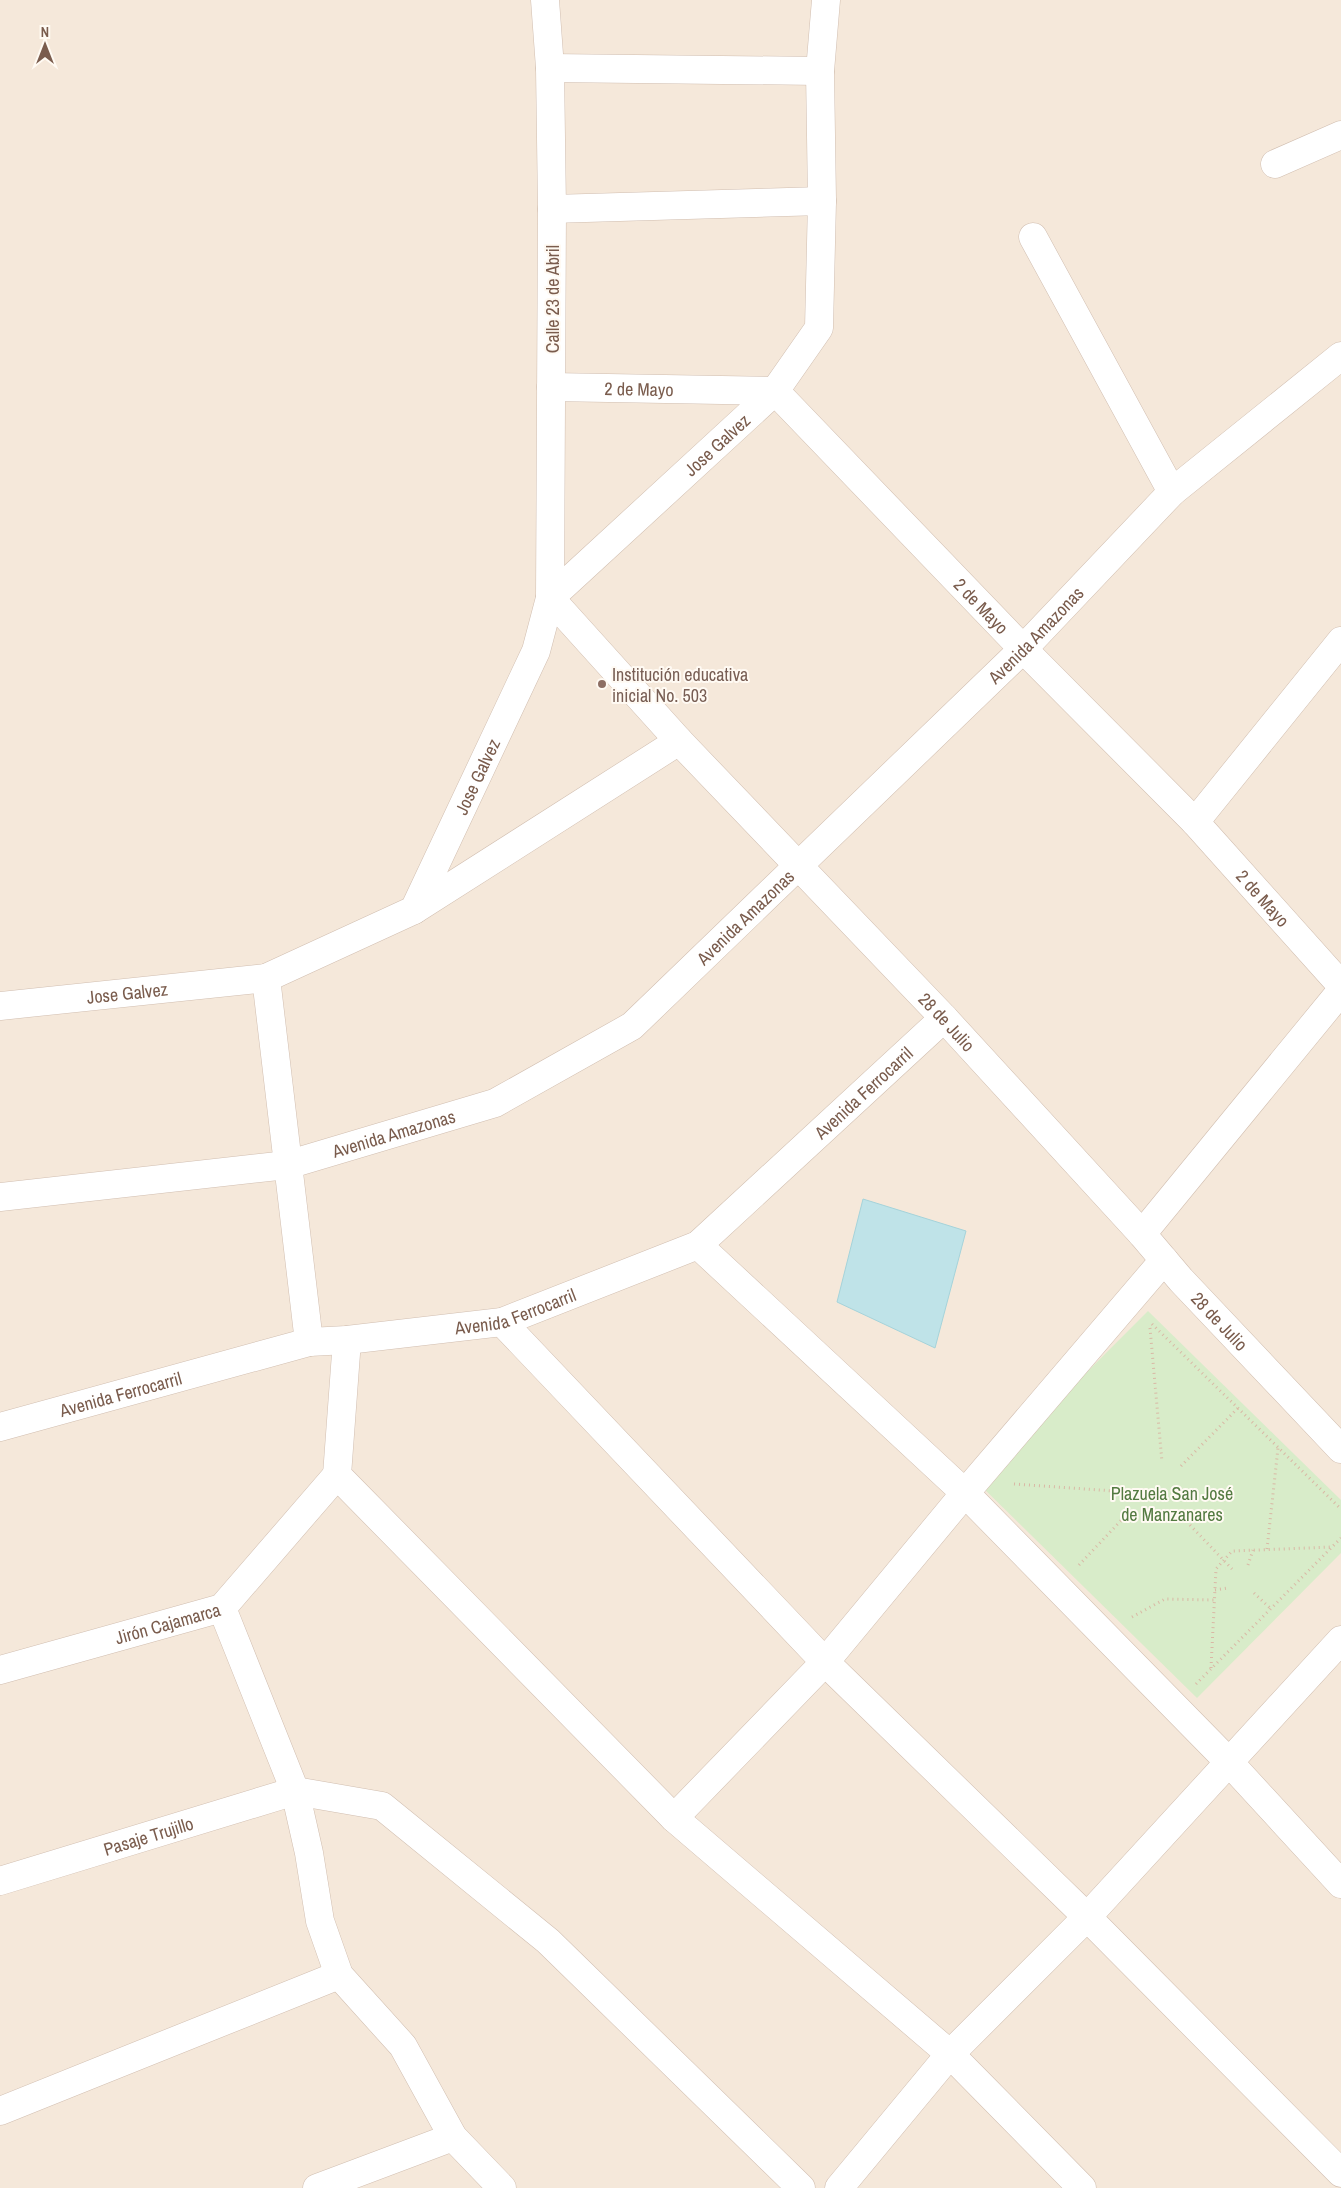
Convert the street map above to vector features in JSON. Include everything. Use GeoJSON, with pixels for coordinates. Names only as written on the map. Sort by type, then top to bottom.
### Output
{"type":"FeatureCollection","features":[{"type":"Feature","properties":{"kind":"street","name":"Calle 23 de Abril"},"geometry":{"type":"LineString","coordinates":[[545,0],[550,68],[552,210],[550,598]]}},
{"type":"Feature","properties":{"kind":"street"},"geometry":{"type":"LineString","coordinates":[[552,210],[822,201],[820,71],[826,0]]}},
{"type":"Feature","properties":{"kind":"street"},"geometry":{"type":"LineString","coordinates":[[550,68],[820,71]]}},
{"type":"Feature","properties":{"kind":"street"},"geometry":{"type":"LineString","coordinates":[[1274,164],[1341,135]]}},
{"type":"Feature","properties":{"kind":"street","name":"Jose Galvez"},"geometry":{"type":"LineString","coordinates":[[0,1006],[266,978],[414,910],[536,651],[550,598],[775,391],[819,328],[822,201]]}},
{"type":"Feature","properties":{"kind":"street"},"geometry":{"type":"LineString","coordinates":[[1033,237],[1172,492]]}},
{"type":"Feature","properties":{"kind":"street","name":"Avenida Amazonas"},"geometry":{"type":"LineString","coordinates":[[0,1197],[287,1165],[496,1102],[632,1026],[1023,649],[1172,492],[1341,356]]}},
{"type":"Feature","properties":{"kind":"street","name":"2 de Mayo"},"geometry":{"type":"LineString","coordinates":[[551,388],[775,391],[1023,649],[1195,822],[1341,984]]}},
{"type":"Feature","properties":{"kind":"street","name":"28 de Julio"},"geometry":{"type":"LineString","coordinates":[[550,598],[679,741],[800,865],[944,1018],[1164,1260],[1341,1449]]}},
{"type":"Feature","properties":{"kind":"street"},"geometry":{"type":"LineString","coordinates":[[1195,822],[1341,642]]}},
{"type":"Feature","properties":{"kind":"street"},"geometry":{"type":"LineString","coordinates":[[414,910],[679,741]]}},
{"type":"Feature","properties":{"kind":"street"},"geometry":{"type":"LineString","coordinates":[[266,978],[309,1342]]}},
{"type":"Feature","properties":{"kind":"street"},"geometry":{"type":"LineString","coordinates":[[1142,1234],[1341,991]]}},
{"type":"Feature","properties":{"kind":"street","name":"Avenida Ferrocarril"},"geometry":{"type":"LineString","coordinates":[[0,1427],[309,1342],[347,1340],[502,1322],[698,1245],[944,1018]]}},
{"type":"Feature","properties":{"kind":"street"},"geometry":{"type":"LineString","coordinates":[[698,1245],[968,1496],[1228,1761],[1341,1884]]}},
{"type":"Feature","properties":{"kind":"street"},"geometry":{"type":"LineString","coordinates":[[674,1818],[825,1662],[968,1496],[1164,1260]]}},
{"type":"Feature","properties":{"kind":"street"},"geometry":{"type":"LineString","coordinates":[[502,1322],[825,1662],[1087,1917],[1341,2173]]}},
{"type":"Feature","properties":{"kind":"street"},"geometry":{"type":"LineString","coordinates":[[347,1340],[337,1475],[674,1818],[950,2054],[1082,2188]]}},
{"type":"Feature","properties":{"kind":"street","name":"Jirón Cajamarca"},"geometry":{"type":"LineString","coordinates":[[0,1670],[222,1608],[337,1475]]}},
{"type":"Feature","properties":{"kind":"street"},"geometry":{"type":"LineString","coordinates":[[222,1608],[295,1791],[309,1853],[320,1921],[339,1975],[403,2046],[453,2137],[502,2188]]}},
{"type":"Feature","properties":{"kind":"street"},"geometry":{"type":"LineString","coordinates":[[838,2188],[950,2054],[1087,1917],[1228,1761],[1341,1640]]}},
{"type":"Feature","properties":{"kind":"street"},"geometry":{"type":"LineString","coordinates":[[295,1791],[382,1806],[548,1941],[801,2188]]}},
{"type":"Feature","properties":{"kind":"street","name":"Pasaje Trujillo"},"geometry":{"type":"LineString","coordinates":[[0,1880],[295,1791]]}},
{"type":"Feature","properties":{"kind":"street"},"geometry":{"type":"LineString","coordinates":[[0,2111],[339,1975]]}},
{"type":"Feature","properties":{"kind":"street"},"geometry":{"type":"LineString","coordinates":[[317,2188],[453,2137]]}},
{"type":"Feature","properties":{"kind":"path"},"geometry":{"type":"LineString","coordinates":[[1162,1462],[1149,1321],[1341,1509]]}},
{"type":"Feature","properties":{"kind":"path"},"geometry":{"type":"LineString","coordinates":[[1181,1466],[1238,1408]]}},
{"type":"Feature","properties":{"kind":"path"},"geometry":{"type":"LineString","coordinates":[[1267,1549],[1278,1448]]}},
{"type":"Feature","properties":{"kind":"path"},"geometry":{"type":"LineString","coordinates":[[968,1496],[988,1483],[1128,1492]]}},
{"type":"Feature","properties":{"kind":"path"},"geometry":{"type":"LineString","coordinates":[[1076,1568],[1130,1511]]}},
{"type":"Feature","properties":{"kind":"path"},"geometry":{"type":"LineString","coordinates":[[1190,1525],[1232,1569]]}},
{"type":"Feature","properties":{"kind":"path"},"geometry":{"type":"LineString","coordinates":[[1188,1679],[1195,1685],[1341,1538]]}},
{"type":"Feature","properties":{"kind":"path"},"geometry":{"type":"LineString","coordinates":[[1211,1669],[1216,1569],[1223,1560],[1232,1551],[1332,1547]]}},
{"type":"Feature","properties":{"kind":"path"},"geometry":{"type":"LineString","coordinates":[[1248,1565],[1252,1550]]}},
{"type":"Feature","properties":{"kind":"path"},"geometry":{"type":"LineString","coordinates":[[1215,1590],[1228,1588]]}},
{"type":"Feature","properties":{"kind":"path"},"geometry":{"type":"LineString","coordinates":[[1254,1593],[1271,1608]]}},
{"type":"Feature","properties":{"kind":"path"},"geometry":{"type":"LineString","coordinates":[[1128,1620],[1165,1599],[1214,1600]]}},
{"type":"Feature","properties":{"kind":"shaded area"},"geometry":{"type":"Polygon","coordinates":[[[0,0],[1341,0],[1341,2188],[0,2188],[0,0]]]}},
{"type":"Feature","properties":{"kind":"green space","name":"Plazuela San José de Manzanares"},"geometry":{"type":"Polygon","coordinates":[[[1148,1311],[1341,1500],[1341,1553],[1197,1698],[977,1482],[1148,1311]]]}},
{"type":"Feature","properties":{"kind":"water"},"geometry":{"type":"Polygon","coordinates":[[[863,1199],[966,1231],[935,1348],[837,1302],[863,1199]]]}},
{"type":"Feature","properties":{"kind":"place","name":"Institución educativa inicial No. 503"},"geometry":{"type":"Point","coordinates":[602,684]}}]}
